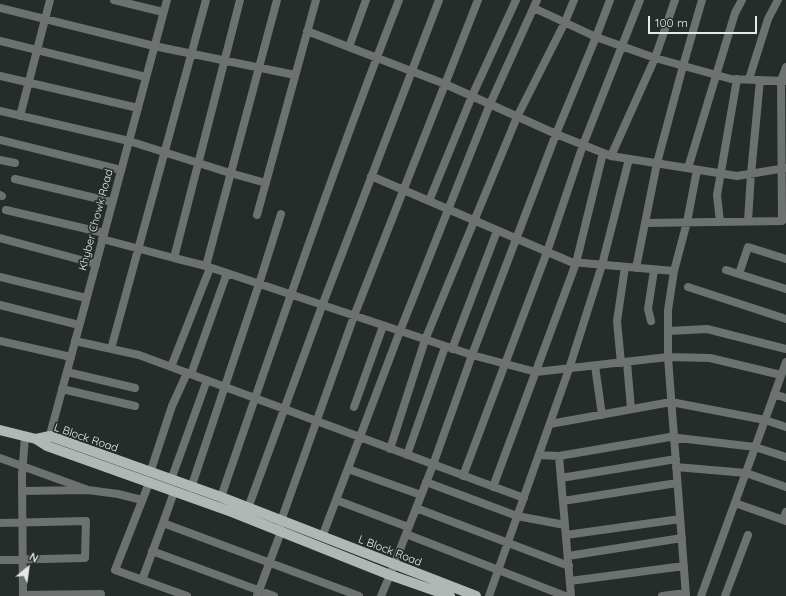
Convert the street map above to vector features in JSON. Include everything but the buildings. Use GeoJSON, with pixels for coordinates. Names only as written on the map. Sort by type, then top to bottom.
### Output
{"type":"FeatureCollection","features":[{"type":"Feature","properties":{"kind":"main road"},"geometry":{"type":"LineString","coordinates":[[0,430],[36,439]]}},
{"type":"Feature","properties":{"kind":"main road","name":"L Block Road"},"geometry":{"type":"LineString","coordinates":[[36,439],[50,436],[150,478],[174,492],[225,509],[322,537],[476,596]]}},
{"type":"Feature","properties":{"kind":"main road","name":"L Block Road"},"geometry":{"type":"LineString","coordinates":[[36,439],[47,446],[150,478],[171,480],[221,497],[248,508],[281,526],[390,575],[450,596]]}},
{"type":"Feature","properties":{"kind":"street"},"geometry":{"type":"LineString","coordinates":[[20,116],[50,0]]}},
{"type":"Feature","properties":{"kind":"street"},"geometry":{"type":"LineString","coordinates":[[114,0],[163,12]]}},
{"type":"Feature","properties":{"kind":"street","name":"Khyber Chowk Road"},"geometry":{"type":"LineString","coordinates":[[47,446],[167,0]]}},
{"type":"Feature","properties":{"kind":"street"},"geometry":{"type":"LineString","coordinates":[[110,349],[206,0]]}},
{"type":"Feature","properties":{"kind":"street"},"geometry":{"type":"LineString","coordinates":[[174,258],[240,0]]}},
{"type":"Feature","properties":{"kind":"street"},"geometry":{"type":"LineString","coordinates":[[171,367],[208,267],[230,173],[277,0]]}},
{"type":"Feature","properties":{"kind":"street"},"geometry":{"type":"LineString","coordinates":[[257,215],[316,0]]}},
{"type":"Feature","properties":{"kind":"street"},"geometry":{"type":"LineString","coordinates":[[349,47],[366,0]]}},
{"type":"Feature","properties":{"kind":"street"},"geometry":{"type":"LineString","coordinates":[[221,497],[291,295],[398,0]]}},
{"type":"Feature","properties":{"kind":"street"},"geometry":{"type":"LineString","coordinates":[[248,508],[322,306],[440,0]]}},
{"type":"Feature","properties":{"kind":"street"},"geometry":{"type":"LineString","coordinates":[[258,593],[279,537],[281,526],[354,316],[478,0]]}},
{"type":"Feature","properties":{"kind":"street"},"geometry":{"type":"LineString","coordinates":[[429,201],[472,96],[516,0]]}},
{"type":"Feature","properties":{"kind":"street"},"geometry":{"type":"LineString","coordinates":[[322,537],[400,331],[490,104],[537,0]]}},
{"type":"Feature","properties":{"kind":"street"},"geometry":{"type":"LineString","coordinates":[[390,449],[425,340],[517,117],[565,22],[574,0]]}},
{"type":"Feature","properties":{"kind":"street"},"geometry":{"type":"LineString","coordinates":[[381,596],[433,465],[472,355],[556,134],[610,0]]}},
{"type":"Feature","properties":{"kind":"street"},"geometry":{"type":"LineString","coordinates":[[463,476],[547,252],[584,145],[640,0]]}},
{"type":"Feature","properties":{"kind":"street"},"geometry":{"type":"LineString","coordinates":[[611,156],[655,58],[675,0]]}},
{"type":"Feature","properties":{"kind":"street"},"geometry":{"type":"LineString","coordinates":[[636,268],[657,163],[702,0]]}},
{"type":"Feature","properties":{"kind":"street"},"geometry":{"type":"LineString","coordinates":[[688,168],[735,13],[742,0]]}},
{"type":"Feature","properties":{"kind":"street"},"geometry":{"type":"LineString","coordinates":[[749,79],[768,19],[778,0]]}},
{"type":"Feature","properties":{"kind":"street"},"geometry":{"type":"LineString","coordinates":[[0,8],[154,46],[295,76]]}},
{"type":"Feature","properties":{"kind":"street"},"geometry":{"type":"LineString","coordinates":[[534,8],[596,37],[655,58],[731,79],[783,81]]}},
{"type":"Feature","properties":{"kind":"street"},"geometry":{"type":"LineString","coordinates":[[307,31],[445,84],[556,134],[611,156],[737,176],[783,168]]}},
{"type":"Feature","properties":{"kind":"street"},"geometry":{"type":"LineString","coordinates":[[0,41],[146,77]]}},
{"type":"Feature","properties":{"kind":"street"},"geometry":{"type":"LineString","coordinates":[[645,223],[782,221],[783,81],[786,67]]}},
{"type":"Feature","properties":{"kind":"street"},"geometry":{"type":"LineString","coordinates":[[0,76],[138,108]]}},
{"type":"Feature","properties":{"kind":"street"},"geometry":{"type":"LineString","coordinates":[[720,222],[717,195],[722,174],[737,79]]}},
{"type":"Feature","properties":{"kind":"street"},"geometry":{"type":"LineString","coordinates":[[748,221],[760,80]]}},
{"type":"Feature","properties":{"kind":"street"},"geometry":{"type":"LineString","coordinates":[[0,111],[129,141],[164,153],[266,183]]}},
{"type":"Feature","properties":{"kind":"street"},"geometry":{"type":"LineString","coordinates":[[0,140],[121,170]]}},
{"type":"Feature","properties":{"kind":"street"},"geometry":{"type":"LineString","coordinates":[[493,487],[576,263],[603,152]]}},
{"type":"Feature","properties":{"kind":"street"},"geometry":{"type":"LineString","coordinates":[[490,596],[569,369],[602,265],[629,159]]}},
{"type":"Feature","properties":{"kind":"street"},"geometry":{"type":"LineString","coordinates":[[0,160],[15,163]]}},
{"type":"Feature","properties":{"kind":"street"},"geometry":{"type":"LineString","coordinates":[[662,596],[686,594],[668,357],[668,310],[674,271],[687,222],[697,170]]}},
{"type":"Feature","properties":{"kind":"street"},"geometry":{"type":"LineString","coordinates":[[372,176],[571,262],[674,271]]}},
{"type":"Feature","properties":{"kind":"street"},"geometry":{"type":"LineString","coordinates":[[15,179],[112,202]]}},
{"type":"Feature","properties":{"kind":"street"},"geometry":{"type":"LineString","coordinates":[[6,210],[103,236],[138,248],[208,267],[449,348],[505,365],[536,372],[668,357],[710,358],[784,368],[701,596]]}},
{"type":"Feature","properties":{"kind":"street"},"geometry":{"type":"LineString","coordinates":[[191,488],[281,214]]}},
{"type":"Feature","properties":{"kind":"street"},"geometry":{"type":"LineString","coordinates":[[407,455],[497,231]]}},
{"type":"Feature","properties":{"kind":"street"},"geometry":{"type":"LineString","coordinates":[[0,238],[96,264]]}},
{"type":"Feature","properties":{"kind":"street"},"geometry":{"type":"LineString","coordinates":[[739,274],[748,247],[786,260]]}},
{"type":"Feature","properties":{"kind":"street"},"geometry":{"type":"LineString","coordinates":[[625,267],[617,321],[631,410]]}},
{"type":"Feature","properties":{"kind":"street"},"geometry":{"type":"LineString","coordinates":[[652,322],[648,309],[654,270]]}},
{"type":"Feature","properties":{"kind":"street"},"geometry":{"type":"LineString","coordinates":[[726,270],[786,289]]}},
{"type":"Feature","properties":{"kind":"street"},"geometry":{"type":"LineString","coordinates":[[187,596],[115,570],[150,478],[172,406],[189,373],[226,273]]}},
{"type":"Feature","properties":{"kind":"street"},"geometry":{"type":"LineString","coordinates":[[0,277],[86,298]]}},
{"type":"Feature","properties":{"kind":"street"},"geometry":{"type":"LineString","coordinates":[[688,287],[786,319]]}},
{"type":"Feature","properties":{"kind":"street"},"geometry":{"type":"LineString","coordinates":[[0,305],[79,325]]}},
{"type":"Feature","properties":{"kind":"street"},"geometry":{"type":"LineString","coordinates":[[354,407],[383,326]]}},
{"type":"Feature","properties":{"kind":"street"},"geometry":{"type":"LineString","coordinates":[[668,331],[707,329],[786,349]]}},
{"type":"Feature","properties":{"kind":"street"},"geometry":{"type":"LineString","coordinates":[[0,340],[71,357]]}},
{"type":"Feature","properties":{"kind":"street"},"geometry":{"type":"LineString","coordinates":[[75,341],[139,355],[524,498]]}},
{"type":"Feature","properties":{"kind":"street"},"geometry":{"type":"LineString","coordinates":[[595,366],[602,415]]}},
{"type":"Feature","properties":{"kind":"street"},"geometry":{"type":"LineString","coordinates":[[67,372],[135,388]]}},
{"type":"Feature","properties":{"kind":"street"},"geometry":{"type":"LineString","coordinates":[[171,480],[207,380]]}},
{"type":"Feature","properties":{"kind":"street"},"geometry":{"type":"LineString","coordinates":[[62,389],[134,406]]}},
{"type":"Feature","properties":{"kind":"street"},"geometry":{"type":"LineString","coordinates":[[774,394],[786,398]]}},
{"type":"Feature","properties":{"kind":"street"},"geometry":{"type":"LineString","coordinates":[[550,424],[671,402],[765,420],[786,427]]}},
{"type":"Feature","properties":{"kind":"street"},"geometry":{"type":"LineString","coordinates":[[26,437],[22,491],[23,596],[101,594]]}},
{"type":"Feature","properties":{"kind":"street"},"geometry":{"type":"LineString","coordinates":[[539,455],[559,456],[670,437],[755,447],[786,457]]}},
{"type":"Feature","properties":{"kind":"street"},"geometry":{"type":"LineString","coordinates":[[559,456],[572,596]]}},
{"type":"Feature","properties":{"kind":"street"},"geometry":{"type":"LineString","coordinates":[[0,458],[88,490]]}},
{"type":"Feature","properties":{"kind":"street"},"geometry":{"type":"LineString","coordinates":[[561,478],[676,463],[746,473],[786,487]]}},
{"type":"Feature","properties":{"kind":"street"},"geometry":{"type":"LineString","coordinates":[[348,469],[421,495]]}},
{"type":"Feature","properties":{"kind":"street"},"geometry":{"type":"LineString","coordinates":[[426,482],[517,516],[565,525]]}},
{"type":"Feature","properties":{"kind":"street"},"geometry":{"type":"LineString","coordinates":[[563,501],[678,484]]}},
{"type":"Feature","properties":{"kind":"street"},"geometry":{"type":"LineString","coordinates":[[22,491],[88,490],[118,494],[142,500]]}},
{"type":"Feature","properties":{"kind":"street"},"geometry":{"type":"LineString","coordinates":[[142,580],[174,492]]}},
{"type":"Feature","properties":{"kind":"street"},"geometry":{"type":"LineString","coordinates":[[336,500],[499,570],[565,596]]}},
{"type":"Feature","properties":{"kind":"street"},"geometry":{"type":"LineString","coordinates":[[735,503],[785,517]]}},
{"type":"Feature","properties":{"kind":"street"},"geometry":{"type":"LineString","coordinates":[[416,508],[569,566]]}},
{"type":"Feature","properties":{"kind":"street"},"geometry":{"type":"LineString","coordinates":[[566,535],[680,519]]}},
{"type":"Feature","properties":{"kind":"street"},"geometry":{"type":"LineString","coordinates":[[0,523],[86,521],[85,558],[0,560]]}},
{"type":"Feature","properties":{"kind":"street"},"geometry":{"type":"LineString","coordinates":[[163,523],[359,596]]}},
{"type":"Feature","properties":{"kind":"street"},"geometry":{"type":"LineString","coordinates":[[725,596],[748,535]]}},
{"type":"Feature","properties":{"kind":"street"},"geometry":{"type":"LineString","coordinates":[[568,556],[682,538]]}},
{"type":"Feature","properties":{"kind":"street"},"geometry":{"type":"LineString","coordinates":[[152,551],[258,593],[274,596]]}},
{"type":"Feature","properties":{"kind":"street"},"geometry":{"type":"LineString","coordinates":[[570,581],[684,566]]}}]}
